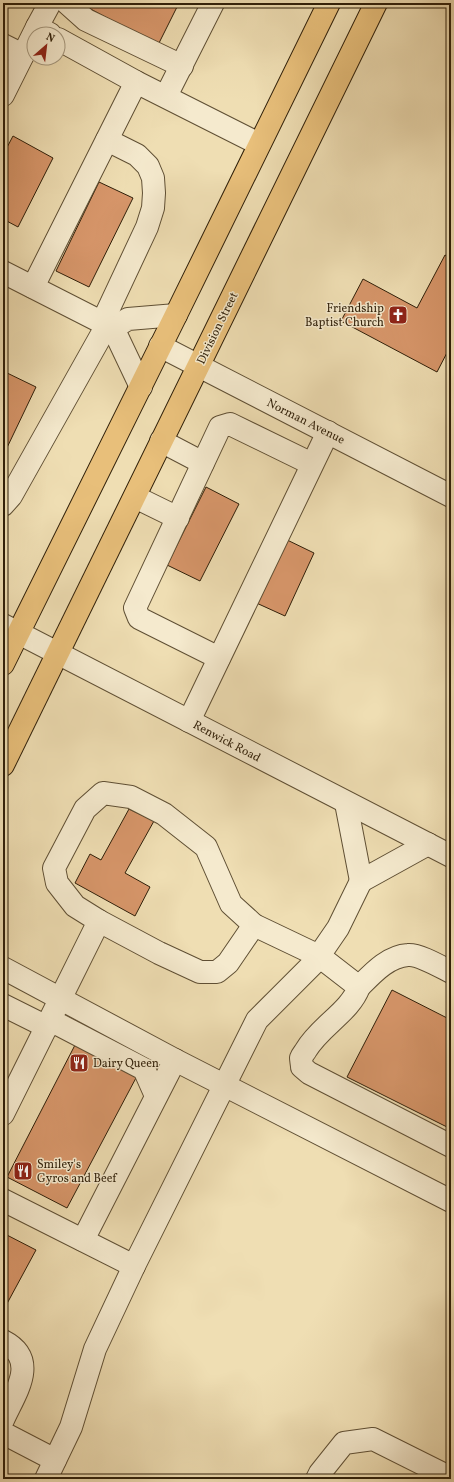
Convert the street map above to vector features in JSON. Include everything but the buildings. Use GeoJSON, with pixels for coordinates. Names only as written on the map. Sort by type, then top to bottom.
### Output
{"type":"FeatureCollection","features":[{"type":"Feature","properties":{"kind":"main road"},"geometry":{"type":"LineString","coordinates":[[3,664],[10,629],[140,387],[329,3]]}},
{"type":"Feature","properties":{"kind":"main road","name":"Division Street"},"geometry":{"type":"LineString","coordinates":[[3,765],[376,3]]}},
{"type":"Feature","properties":{"kind":"street"},"geometry":{"type":"LineString","coordinates":[[44,26],[50,3]]}},
{"type":"Feature","properties":{"kind":"street"},"geometry":{"type":"LineString","coordinates":[[67,3],[86,20],[182,66]]}},
{"type":"Feature","properties":{"kind":"street"},"geometry":{"type":"LineString","coordinates":[[166,96],[213,3]]}},
{"type":"Feature","properties":{"kind":"street"},"geometry":{"type":"LineString","coordinates":[[66,43],[136,82],[259,144]]}},
{"type":"Feature","properties":{"kind":"street"},"geometry":{"type":"LineString","coordinates":[[3,45],[23,55]]}},
{"type":"Feature","properties":{"kind":"street"},"geometry":{"type":"LineString","coordinates":[[3,95],[26,51]]}},
{"type":"Feature","properties":{"kind":"street"},"geometry":{"type":"LineString","coordinates":[[33,287],[136,82]]}},
{"type":"Feature","properties":{"kind":"street"},"geometry":{"type":"LineString","coordinates":[[3,505],[11,496],[107,325],[147,227],[153,208],[153,178],[148,166],[137,155],[107,140]]}},
{"type":"Feature","properties":{"kind":"street"},"geometry":{"type":"LineString","coordinates":[[5,277],[33,287],[107,325],[140,387]]}},
{"type":"Feature","properties":{"kind":"street"},"geometry":{"type":"LineString","coordinates":[[107,325],[128,319],[176,315]]}},
{"type":"Feature","properties":{"kind":"street","name":"Norman Avenue"},"geometry":{"type":"LineString","coordinates":[[160,346],[198,367],[451,496]]}},
{"type":"Feature","properties":{"kind":"street"},"geometry":{"type":"LineString","coordinates":[[219,658],[139,618],[135,608],[220,427],[230,424],[312,464]]}},
{"type":"Feature","properties":{"kind":"street"},"geometry":{"type":"LineString","coordinates":[[189,721],[328,432]]}},
{"type":"Feature","properties":{"kind":"street"},"geometry":{"type":"LineString","coordinates":[[161,441],[203,463]]}},
{"type":"Feature","properties":{"kind":"street"},"geometry":{"type":"LineString","coordinates":[[135,497],[178,518]]}},
{"type":"Feature","properties":{"kind":"street","name":"Renwick Road"},"geometry":{"type":"LineString","coordinates":[[10,629],[451,856]]}},
{"type":"Feature","properties":{"kind":"street"},"geometry":{"type":"LineString","coordinates":[[254,925],[228,963],[217,972],[200,972],[159,953],[99,921],[75,906],[56,883],[54,868],[85,809],[103,793],[131,796],[164,814],[206,847],[231,904],[254,925],[319,956],[359,987]]}},
{"type":"Feature","properties":{"kind":"street"},"geometry":{"type":"LineString","coordinates":[[346,803],[361,881]]}},
{"type":"Feature","properties":{"kind":"street"},"geometry":{"type":"LineString","coordinates":[[3,1433],[50,1470],[71,1426],[96,1349],[134,1266],[257,1020],[314,963],[338,928],[361,881],[428,844]]}},
{"type":"Feature","properties":{"kind":"street"},"geometry":{"type":"LineString","coordinates":[[3,1114],[99,921]]}},
{"type":"Feature","properties":{"kind":"street"},"geometry":{"type":"LineString","coordinates":[[451,972],[430,961],[408,954],[393,958],[379,968],[359,987],[356,994],[341,1012],[320,1030],[309,1044],[301,1058],[302,1067],[309,1073],[451,1146]]}},
{"type":"Feature","properties":{"kind":"street"},"geometry":{"type":"LineString","coordinates":[[3,968],[174,1060],[451,1201]]}},
{"type":"Feature","properties":{"kind":"street"},"geometry":{"type":"LineString","coordinates":[[3,1005],[48,1023],[144,1069],[156,1096]]}},
{"type":"Feature","properties":{"kind":"street"},"geometry":{"type":"LineString","coordinates":[[83,1240],[174,1060]]}},
{"type":"Feature","properties":{"kind":"street"},"geometry":{"type":"LineString","coordinates":[[3,1200],[134,1266]]}},
{"type":"Feature","properties":{"kind":"street"},"geometry":{"type":"LineString","coordinates":[[3,1341],[13,1346],[22,1359],[23,1376],[3,1420]]}},
{"type":"Feature","properties":{"kind":"street"},"geometry":{"type":"LineString","coordinates":[[317,1479],[320,1473],[344,1443],[373,1439],[451,1478]]}},
{"type":"Feature","properties":{"kind":"place","name":"Friendship Baptist Church"},"geometry":{"type":"Point","coordinates":[398,315]}},
{"type":"Feature","properties":{"kind":"place","name":"Dairy Queen"},"geometry":{"type":"Point","coordinates":[79,1063]}},
{"type":"Feature","properties":{"kind":"place","name":"Smiley's Gyros and Beef"},"geometry":{"type":"Point","coordinates":[23,1171]}}]}
